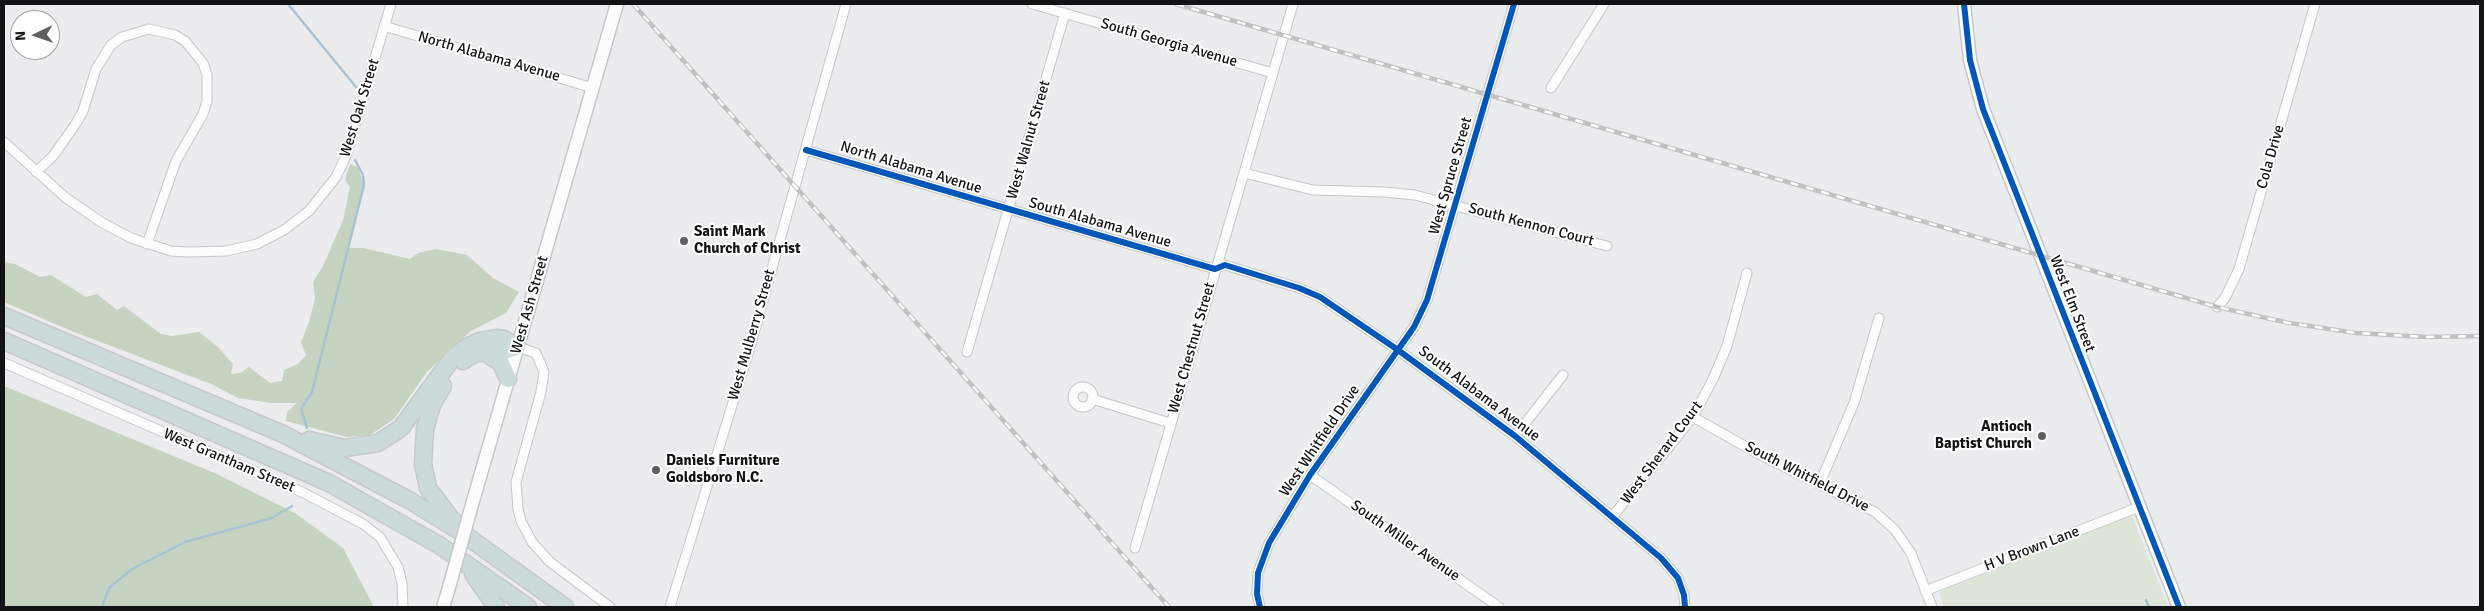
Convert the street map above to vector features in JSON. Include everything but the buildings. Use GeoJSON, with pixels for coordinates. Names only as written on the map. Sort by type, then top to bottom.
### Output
{"type":"FeatureCollection","features":[{"type":"Feature","properties":{"kind":"highway"},"geometry":{"type":"LineString","coordinates":[[4,316],[283,434],[409,500],[461,532],[565,607]]}},
{"type":"Feature","properties":{"kind":"highway"},"geometry":{"type":"LineString","coordinates":[[283,434],[345,448],[378,443],[401,428],[450,360],[467,347],[480,341],[496,338],[504,339],[517,347]]}},
{"type":"Feature","properties":{"kind":"highway"},"geometry":{"type":"LineString","coordinates":[[4,340],[329,483],[401,522],[463,560],[528,607]]}},
{"type":"Feature","properties":{"kind":"highway"},"geometry":{"type":"LineString","coordinates":[[461,532],[428,488],[423,464],[423,440],[432,405],[445,382],[462,362],[476,353],[502,351],[517,347]]}},
{"type":"Feature","properties":{"kind":"highway"},"geometry":{"type":"LineString","coordinates":[[484,352],[501,364],[508,379]]}},
{"type":"Feature","properties":{"kind":"highway"},"geometry":{"type":"LineString","coordinates":[[463,560],[492,598],[496,607]]}},
{"type":"Feature","properties":{"kind":"street","name":"West Oak Street"},"geometry":{"type":"LineString","coordinates":[[4,142],[66,198],[117,231],[147,244],[188,252],[241,248],[272,237],[309,211],[330,188],[346,156],[391,4]]}},
{"type":"Feature","properties":{"kind":"street","name":"West Ash Street"},"geometry":{"type":"LineString","coordinates":[[443,607],[617,4]]}},
{"type":"Feature","properties":{"kind":"street","name":"West Mulberry Street"},"geometry":{"type":"LineString","coordinates":[[670,607],[750,347],[846,4]]}},
{"type":"Feature","properties":{"kind":"street","name":"South Georgia Avenue"},"geometry":{"type":"LineString","coordinates":[[1032,4],[1273,73]]}},
{"type":"Feature","properties":{"kind":"street","name":"West Chestnut Street"},"geometry":{"type":"LineString","coordinates":[[1135,548],[1293,4]]}},
{"type":"Feature","properties":{"kind":"street","name":"West Spruce Street"},"geometry":{"type":"LineString","coordinates":[[1398,350],[1414,327],[1427,300],[1514,4]]}},
{"type":"Feature","properties":{"kind":"street"},"geometry":{"type":"LineString","coordinates":[[1551,88],[1604,4]]}},
{"type":"Feature","properties":{"kind":"street","name":"West Elm Street"},"geometry":{"type":"LineString","coordinates":[[1964,4],[1970,60],[1983,109],[2179,607]]}},
{"type":"Feature","properties":{"kind":"street","name":"Cola Drive"},"geometry":{"type":"LineString","coordinates":[[2217,307],[2224,298],[2239,269],[2315,4]]}},
{"type":"Feature","properties":{"kind":"street","name":"West Walnut Street"},"geometry":{"type":"LineString","coordinates":[[967,352],[1065,14]]}},
{"type":"Feature","properties":{"kind":"street","name":"North Alabama Avenue"},"geometry":{"type":"LineString","coordinates":[[384,26],[593,88]]}},
{"type":"Feature","properties":{"kind":"street"},"geometry":{"type":"LineString","coordinates":[[36,172],[52,156],[75,125],[83,110],[96,69],[111,45],[122,37],[149,29],[161,30],[185,41],[203,63],[207,75],[207,101],[203,114],[176,161],[147,244]]}},
{"type":"Feature","properties":{"kind":"street","name":"North Alabama Avenue"},"geometry":{"type":"LineString","coordinates":[[806,150],[1009,210]]}},
{"type":"Feature","properties":{"kind":"street","name":"South Kennon Court"},"geometry":{"type":"LineString","coordinates":[[1244,173],[1313,190],[1397,192],[1456,205],[1607,246]]}},
{"type":"Feature","properties":{"kind":"street","name":"South Alabama Avenue"},"geometry":{"type":"LineString","coordinates":[[1009,210],[1215,269],[1225,265],[1306,290],[1336,306],[1515,436],[1661,558],[1678,578],[1684,595],[1685,607]]}},
{"type":"Feature","properties":{"kind":"street","name":"West Sherard Court"},"geometry":{"type":"LineString","coordinates":[[1612,517],[1692,416],[1713,379],[1726,346],[1748,273]]}},
{"type":"Feature","properties":{"kind":"street"},"geometry":{"type":"LineString","coordinates":[[1820,484],[1854,403],[1879,318]]}},
{"type":"Feature","properties":{"kind":"street"},"geometry":{"type":"LineString","coordinates":[[517,347],[536,353],[544,372],[541,392],[516,482],[517,502],[521,521],[532,542],[550,562],[610,607]]}},
{"type":"Feature","properties":{"kind":"street","name":"West Whitfield Drive"},"geometry":{"type":"LineString","coordinates":[[1260,607],[1257,583],[1260,563],[1269,543],[1310,475],[1398,350]]}},
{"type":"Feature","properties":{"kind":"street","name":"West Grantham Street"},"geometry":{"type":"LineString","coordinates":[[4,363],[296,489],[362,524],[380,537],[395,560],[402,583],[403,607]]}},
{"type":"Feature","properties":{"kind":"street"},"geometry":{"type":"LineString","coordinates":[[1515,436],[1562,375]]}},
{"type":"Feature","properties":{"kind":"street"},"geometry":{"type":"LineString","coordinates":[[1092,399],[1170,424]]}},
{"type":"Feature","properties":{"kind":"street","name":"South Whitfield Drive"},"geometry":{"type":"LineString","coordinates":[[1692,416],[1757,453],[1875,512],[1895,530],[1911,553],[1932,607]]}},
{"type":"Feature","properties":{"kind":"street","name":"South Miller Avenue"},"geometry":{"type":"LineString","coordinates":[[1310,475],[1499,607]]}},
{"type":"Feature","properties":{"kind":"street","name":"H V Brown Lane"},"geometry":{"type":"LineString","coordinates":[[1925,591],[2139,507]]}},
{"type":"Feature","properties":{"kind":"shaded area"},"geometry":{"type":"Polygon","coordinates":[[[2131,513],[2168,607],[1944,607],[1939,592],[2131,513]]]}},
{"type":"Feature","properties":{"kind":"green space"},"geometry":{"type":"Polygon","coordinates":[[[350,164],[358,167],[364,185],[349,248],[364,248],[410,259],[418,253],[436,249],[467,255],[493,278],[519,292],[506,313],[471,331],[427,372],[394,419],[370,435],[347,437],[286,421],[287,412],[297,403],[271,403],[238,398],[211,384],[69,330],[4,302],[4,262],[15,264],[40,277],[51,275],[86,297],[97,294],[117,310],[124,306],[161,334],[172,336],[199,332],[218,347],[233,364],[231,374],[240,373],[249,367],[270,383],[282,381],[284,370],[298,364],[306,355],[301,342],[309,322],[315,298],[313,282],[323,266],[343,220],[350,187],[345,180],[350,164]]]}},
{"type":"Feature","properties":{"kind":"green space"},"geometry":{"type":"Polygon","coordinates":[[[4,386],[217,474],[295,513],[343,548],[374,607],[4,607],[4,386]]]}},
{"type":"Feature","properties":{"kind":"waterway"},"geometry":{"type":"LineString","coordinates":[[288,4],[356,87]]}},
{"type":"Feature","properties":{"kind":"waterway"},"geometry":{"type":"LineString","coordinates":[[307,428],[301,409],[312,392],[364,185],[363,175],[355,160]]}},
{"type":"Feature","properties":{"kind":"waterway"},"geometry":{"type":"LineString","coordinates":[[102,607],[109,588],[132,569],[185,542],[272,518],[292,506]]}},
{"type":"Feature","properties":{"kind":"waterway"},"geometry":{"type":"LineString","coordinates":[[2146,600],[2149,607]]}},
{"type":"Feature","properties":{"kind":"railway"},"geometry":{"type":"LineString","coordinates":[[633,4],[1169,607]]}},
{"type":"Feature","properties":{"kind":"railway"},"geometry":{"type":"LineString","coordinates":[[1176,4],[2217,307],[2289,323],[2356,333],[2427,337],[2480,336]]}},
{"type":"Feature","properties":{"kind":"cycle path"},"geometry":{"type":"LineString","coordinates":[[1260,607],[1257,594],[1258,573],[1269,543],[1310,475],[1414,327],[1427,300],[1514,4]]}},
{"type":"Feature","properties":{"kind":"cycle path"},"geometry":{"type":"LineString","coordinates":[[1964,4],[1970,60],[1983,109],[2179,607]]}},
{"type":"Feature","properties":{"kind":"cycle path"},"geometry":{"type":"LineString","coordinates":[[806,150],[1215,269],[1225,265],[1299,288],[1320,297],[1398,350],[1515,436],[1661,558],[1678,578],[1684,595],[1685,607]]}},
{"type":"Feature","properties":{"kind":"place","name":"Saint Mark Church of Christ"},"geometry":{"type":"Point","coordinates":[684,241]}},
{"type":"Feature","properties":{"kind":"place","name":"Antioch Baptist Church"},"geometry":{"type":"Point","coordinates":[2042,436]}},
{"type":"Feature","properties":{"kind":"place","name":"Daniels Furniture Goldsboro N.C."},"geometry":{"type":"Point","coordinates":[656,470]}}]}
